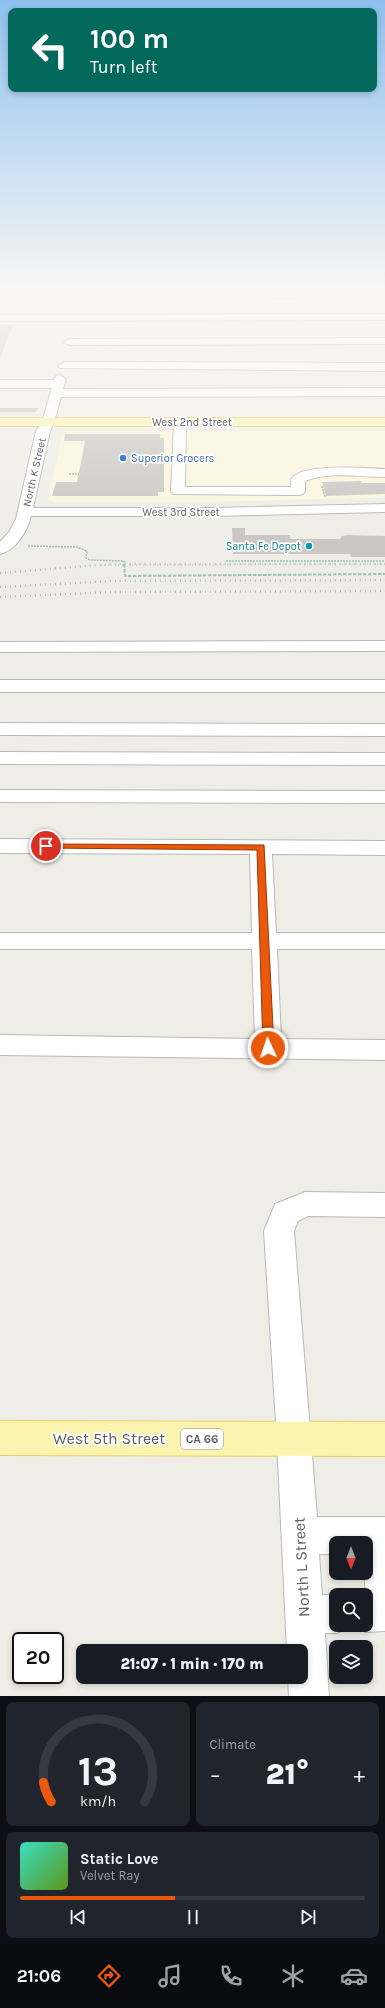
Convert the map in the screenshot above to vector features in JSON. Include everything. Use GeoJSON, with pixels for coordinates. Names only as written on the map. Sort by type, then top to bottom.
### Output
{"type":"FeatureCollection","features":[{"type":"Feature","properties":{"kind":"main road","name":"West 2nd Street"},"geometry":{"type":"LineString","coordinates":[[0,422],[385,422]]}},
{"type":"Feature","properties":{"kind":"main road","name":"West 5th Street"},"geometry":{"type":"LineString","coordinates":[[0,1438],[385,1439]]}},
{"type":"Feature","properties":{"kind":"street","name":"North K Street"},"geometry":{"type":"LineString","coordinates":[[24,512],[43,431],[48,422],[64,367]]}},
{"type":"Feature","properties":{"kind":"street"},"geometry":{"type":"LineString","coordinates":[[0,384],[58,388],[385,392]]}},
{"type":"Feature","properties":{"kind":"street"},"geometry":{"type":"LineString","coordinates":[[180,422],[178,491],[298,491],[298,479],[304,476],[330,473],[385,473]]}},
{"type":"Feature","properties":{"kind":"street"},"geometry":{"type":"LineString","coordinates":[[326,503],[349,514],[385,513]]}},
{"type":"Feature","properties":{"kind":"street","name":"West 3rd Street"},"geometry":{"type":"LineString","coordinates":[[24,512],[213,512],[326,503],[385,508]]}},
{"type":"Feature","properties":{"kind":"street"},"geometry":{"type":"LineString","coordinates":[[0,550],[10,542],[18,532],[24,512]]}},
{"type":"Feature","properties":{"kind":"street"},"geometry":{"type":"LineString","coordinates":[[0,532],[18,532]]}},
{"type":"Feature","properties":{"kind":"street"},"geometry":{"type":"LineString","coordinates":[[0,647],[385,646]]}},
{"type":"Feature","properties":{"kind":"street"},"geometry":{"type":"LineString","coordinates":[[0,686],[385,686]]}},
{"type":"Feature","properties":{"kind":"street"},"geometry":{"type":"LineString","coordinates":[[0,729],[385,730]]}},
{"type":"Feature","properties":{"kind":"street"},"geometry":{"type":"LineString","coordinates":[[0,758],[385,759]]}},
{"type":"Feature","properties":{"kind":"street"},"geometry":{"type":"LineString","coordinates":[[0,796],[385,797]]}},
{"type":"Feature","properties":{"kind":"street"},"geometry":{"type":"LineString","coordinates":[[0,846],[385,848]]}},
{"type":"Feature","properties":{"kind":"street"},"geometry":{"type":"LineString","coordinates":[[261,847],[268,1048]]}},
{"type":"Feature","properties":{"kind":"street"},"geometry":{"type":"LineString","coordinates":[[0,941],[385,941]]}},
{"type":"Feature","properties":{"kind":"street"},"geometry":{"type":"LineString","coordinates":[[0,1045],[385,1050]]}},
{"type":"Feature","properties":{"kind":"street","name":"North L Street"},"geometry":{"type":"LineString","coordinates":[[309,1696],[320,1614],[300,1536],[279,1231],[286,1213],[305,1204],[385,1205]]}},
{"type":"Feature","properties":{"kind":"street"},"geometry":{"type":"LineString","coordinates":[[300,1536],[382,1535],[385,1594]]}},
{"type":"Feature","properties":{"kind":"street"},"geometry":{"type":"LineString","coordinates":[[373,1613],[385,1612]]}},
{"type":"Feature","properties":{"kind":"path"},"geometry":{"type":"LineString","coordinates":[[69,474],[79,474]]}},
{"type":"Feature","properties":{"kind":"path"},"geometry":{"type":"LineString","coordinates":[[321,480],[326,503]]}},
{"type":"Feature","properties":{"kind":"path"},"geometry":{"type":"LineString","coordinates":[[26,546],[77,547],[87,552],[86,558],[90,560],[124,561],[125,576],[385,574]]}},
{"type":"Feature","properties":{"kind":"path"},"geometry":{"type":"LineString","coordinates":[[226,561],[385,561]]}},
{"type":"Feature","properties":{"kind":"shaded area"},"geometry":{"type":"Polygon","coordinates":[[[68,431],[385,431],[385,497],[205,502],[56,502],[48,500],[62,434],[68,431]]]}},
{"type":"Feature","properties":{"kind":"building"},"geometry":{"type":"Polygon","coordinates":[[[0,408],[38,408],[36,412],[0,412],[0,408]]]}},
{"type":"Feature","properties":{"kind":"building","name":"Superior Grocers"},"geometry":{"type":"Polygon","coordinates":[[[65,434],[160,434],[160,438],[164,438],[164,492],[158,492],[158,496],[52,496],[56,482],[77,482],[85,441],[64,441],[65,434]]]}},
{"type":"Feature","properties":{"kind":"building"},"geometry":{"type":"Polygon","coordinates":[[[361,481],[362,483],[385,483],[385,494],[326,496],[322,482],[361,481]]]}},
{"type":"Feature","properties":{"kind":"building","name":"Santa Fe Depot"},"geometry":{"type":"Polygon","coordinates":[[[232,528],[245,528],[245,535],[290,535],[290,539],[340,539],[342,536],[347,535],[385,536],[385,557],[351,557],[350,554],[233,554],[232,528]]]}},
{"type":"Feature","properties":{"kind":"railway"},"geometry":{"type":"LineString","coordinates":[[0,573],[112,564],[385,564],[101,565]]}},
{"type":"Feature","properties":{"kind":"railway"},"geometry":{"type":"LineString","coordinates":[[0,587],[112,581],[385,580]]}},
{"type":"Feature","properties":{"kind":"railway"},"geometry":{"type":"LineString","coordinates":[[0,597],[114,592],[385,591]]}},
{"type":"Feature","properties":{"kind":"place","name":"Superior Grocers"},"geometry":{"type":"Point","coordinates":[123,458]}},
{"type":"Feature","properties":{"kind":"place","name":"Santa Fe Depot"},"geometry":{"type":"Point","coordinates":[309,546]}},
{"type":"Feature","properties":{"kind":"route"},"geometry":{"type":"LineString","coordinates":[[46,846],[261,847],[268,1048]]}}]}
